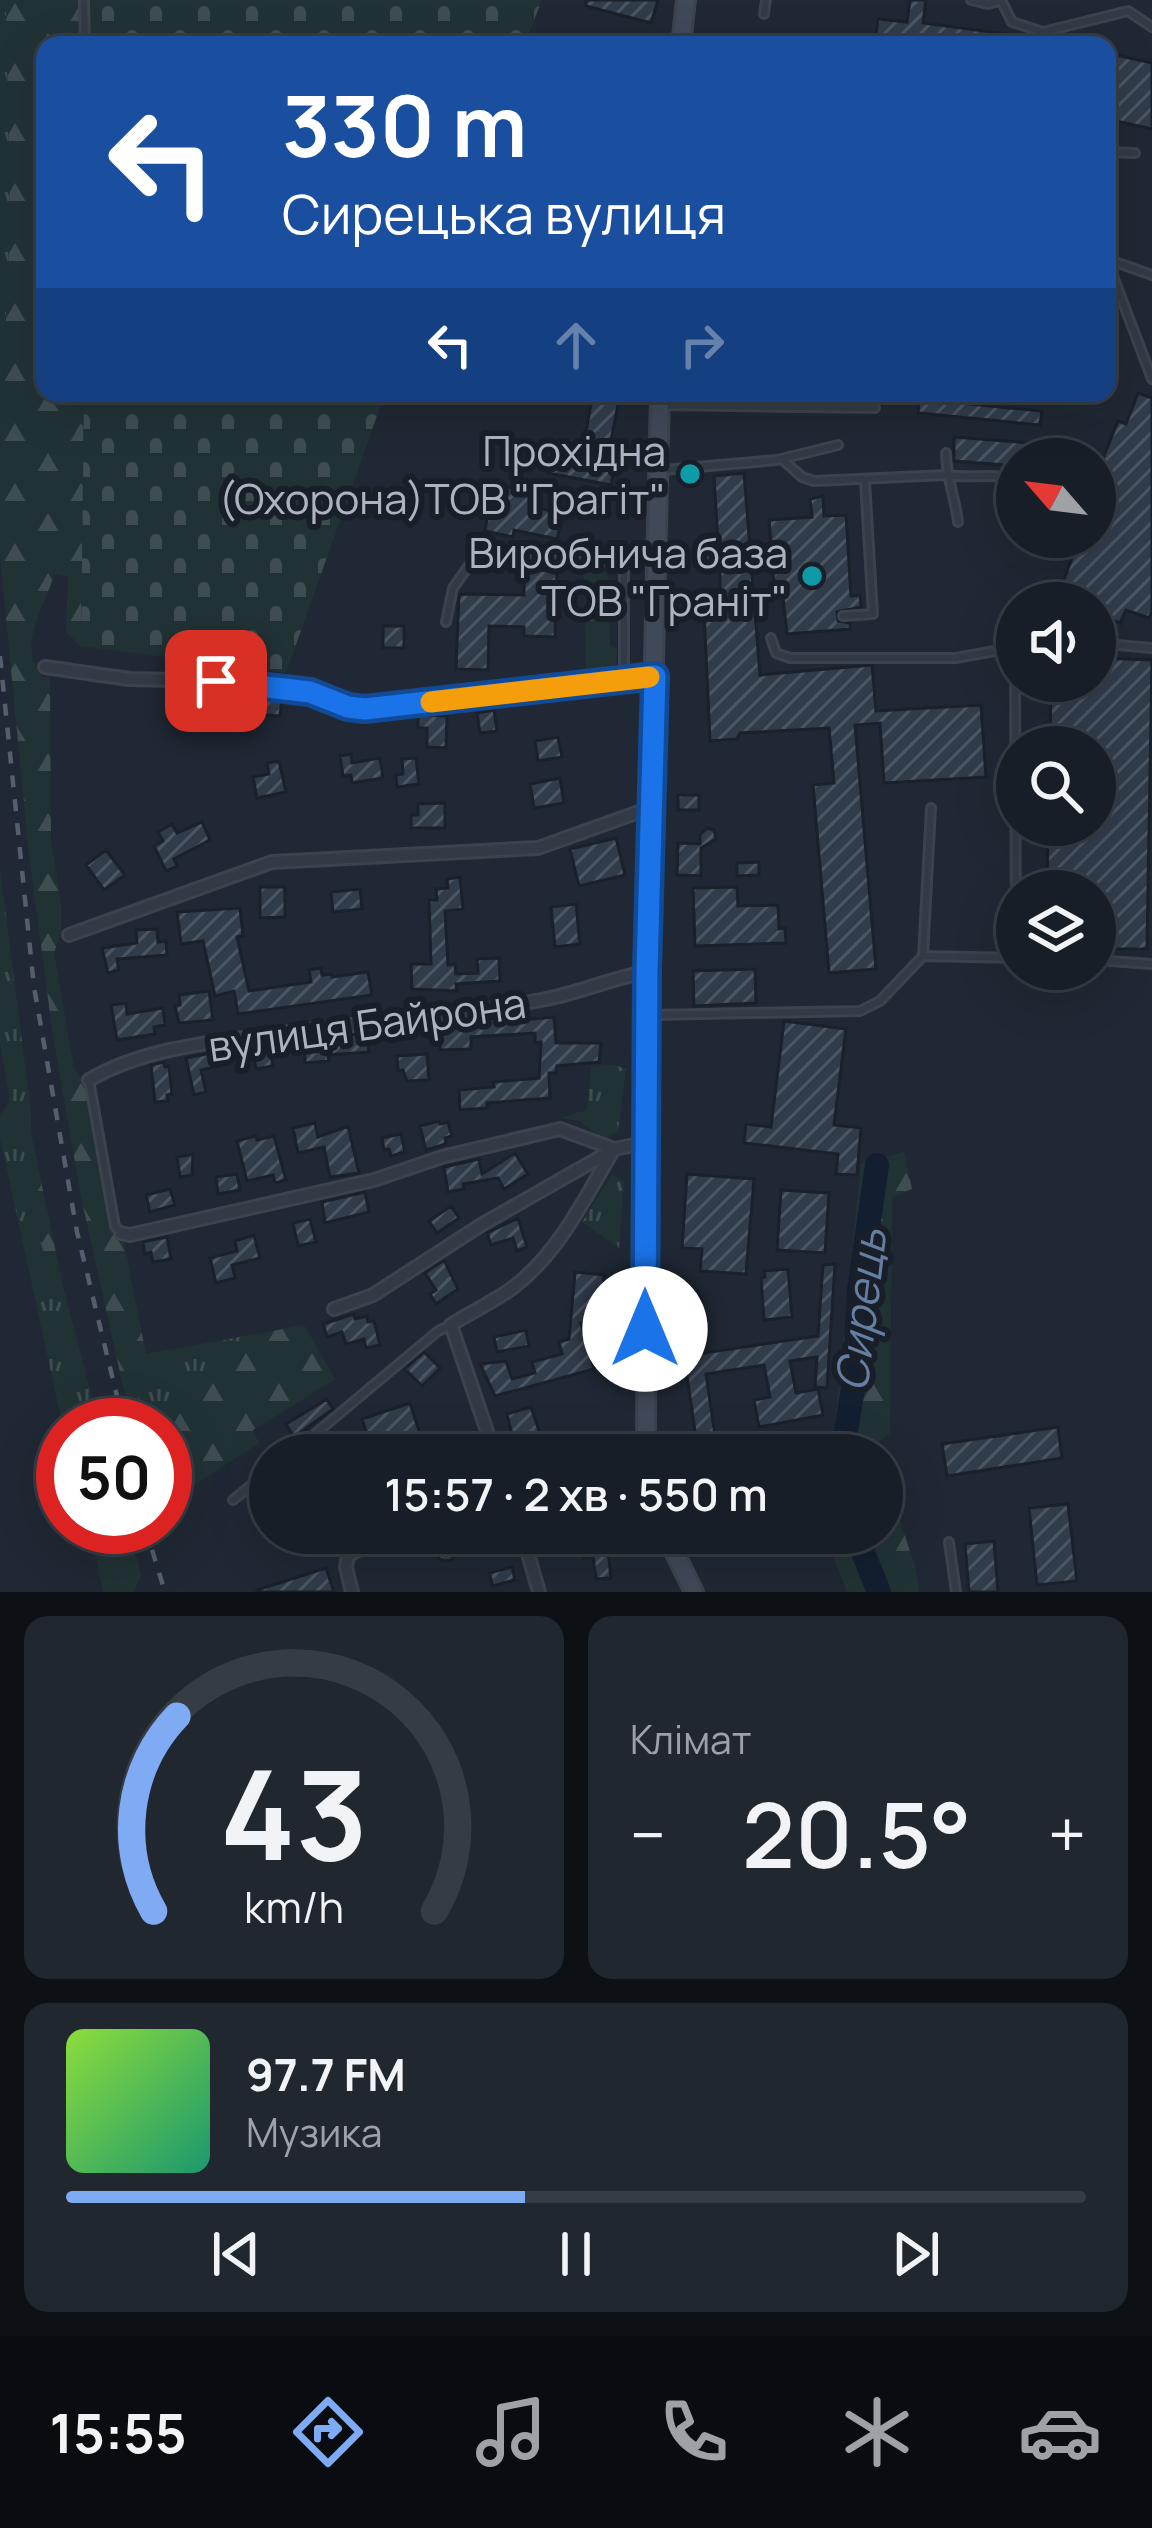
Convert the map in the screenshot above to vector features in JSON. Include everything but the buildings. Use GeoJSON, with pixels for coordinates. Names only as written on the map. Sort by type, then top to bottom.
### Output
{"type":"FeatureCollection","features":[{"type":"Feature","properties":{"kind":"main road"},"geometry":{"type":"LineString","coordinates":[[682,36],[686,0]]}},
{"type":"Feature","properties":{"kind":"main road"},"geometry":{"type":"LineString","coordinates":[[646,1434],[647,971],[659,402]]}},
{"type":"Feature","properties":{"kind":"main road"},"geometry":{"type":"LineString","coordinates":[[675,1554],[694,1592]]}},
{"type":"Feature","properties":{"kind":"street"},"geometry":{"type":"LineString","coordinates":[[45,668],[129,679],[300,690],[356,709],[655,676]]}},
{"type":"Feature","properties":{"kind":"street"},"geometry":{"type":"LineString","coordinates":[[69,935],[272,862],[538,848],[650,808]]}},
{"type":"Feature","properties":{"kind":"street","name":"вулиця Байрона"},"geometry":{"type":"LineString","coordinates":[[88,1080],[143,1056],[249,1037],[544,1000],[647,971]]}},
{"type":"Feature","properties":{"kind":"street"},"geometry":{"type":"LineString","coordinates":[[121,1233],[130,1235],[374,1180],[442,1156],[560,1129],[614,1149]]}},
{"type":"Feature","properties":{"kind":"street"},"geometry":{"type":"LineString","coordinates":[[334,1309],[373,1295],[481,1225],[614,1149],[645,1144]]}},
{"type":"Feature","properties":{"kind":"street"},"geometry":{"type":"LineString","coordinates":[[488,1434],[452,1325],[512,1289],[536,1267],[557,1243],[614,1149]]}},
{"type":"Feature","properties":{"kind":"street"},"geometry":{"type":"LineString","coordinates":[[352,1554],[346,1567],[352,1592]]}},
{"type":"Feature","properties":{"kind":"street"},"geometry":{"type":"LineString","coordinates":[[528,1554],[539,1592]]}},
{"type":"Feature","properties":{"kind":"lane"},"geometry":{"type":"LineString","coordinates":[[84,0],[85,36]]}},
{"type":"Feature","properties":{"kind":"lane"},"geometry":{"type":"LineString","coordinates":[[764,14],[766,0]]}},
{"type":"Feature","properties":{"kind":"lane"},"geometry":{"type":"LineString","coordinates":[[971,0],[988,4],[1001,0],[1012,22],[1043,32],[1128,11],[1152,27]]}},
{"type":"Feature","properties":{"kind":"lane"},"geometry":{"type":"LineString","coordinates":[[1116,152],[1135,153]]}},
{"type":"Feature","properties":{"kind":"lane"},"geometry":{"type":"LineString","coordinates":[[1116,263],[1152,275]]}},
{"type":"Feature","properties":{"kind":"lane"},"geometry":{"type":"LineString","coordinates":[[1116,284],[1152,379]]}},
{"type":"Feature","properties":{"kind":"lane"},"geometry":{"type":"LineString","coordinates":[[724,402],[875,409]]}},
{"type":"Feature","properties":{"kind":"lane"},"geometry":{"type":"LineString","coordinates":[[659,470],[782,459],[838,445]]}},
{"type":"Feature","properties":{"kind":"lane"},"geometry":{"type":"LineString","coordinates":[[946,453],[946,475],[953,485],[958,522]]}},
{"type":"Feature","properties":{"kind":"lane"},"geometry":{"type":"LineString","coordinates":[[782,459],[814,482],[996,476]]}},
{"type":"Feature","properties":{"kind":"lane"},"geometry":{"type":"LineString","coordinates":[[843,616],[873,614],[865,482]]}},
{"type":"Feature","properties":{"kind":"lane"},"geometry":{"type":"LineString","coordinates":[[446,622],[453,588],[470,564],[492,559],[624,562],[644,547],[658,545]]}},
{"type":"Feature","properties":{"kind":"lane"},"geometry":{"type":"LineString","coordinates":[[624,562],[624,680]]}},
{"type":"Feature","properties":{"kind":"lane"},"geometry":{"type":"LineString","coordinates":[[771,638],[776,653],[790,658],[956,658],[996,651]]}},
{"type":"Feature","properties":{"kind":"lane"},"geometry":{"type":"LineString","coordinates":[[1116,645],[1152,648]]}},
{"type":"Feature","properties":{"kind":"lane"},"geometry":{"type":"LineString","coordinates":[[1016,702],[1017,870]]}},
{"type":"Feature","properties":{"kind":"lane"},"geometry":{"type":"LineString","coordinates":[[647,1015],[860,1011],[880,1000],[922,956],[931,808]]}},
{"type":"Feature","properties":{"kind":"lane"},"geometry":{"type":"LineString","coordinates":[[922,956],[996,958]]}},
{"type":"Feature","properties":{"kind":"lane"},"geometry":{"type":"LineString","coordinates":[[1116,961],[1152,964]]}},
{"type":"Feature","properties":{"kind":"lane"},"geometry":{"type":"LineString","coordinates":[[88,1080],[115,1226],[121,1233]]}},
{"type":"Feature","properties":{"kind":"lane"},"geometry":{"type":"LineString","coordinates":[[315,1434],[438,1331],[452,1325]]}},
{"type":"Feature","properties":{"kind":"lane"},"geometry":{"type":"LineString","coordinates":[[233,1500],[249,1487]]}},
{"type":"Feature","properties":{"kind":"lane"},"geometry":{"type":"LineString","coordinates":[[949,1542],[956,1592]]}},
{"type":"Feature","properties":{"kind":"green space"},"geometry":{"type":"Polygon","coordinates":[[[0,0],[6,0],[10,225],[0,457],[0,0]]]}},
{"type":"Feature","properties":{"kind":"green space"},"geometry":{"type":"Polygon","coordinates":[[[6,0],[79,0],[79,36],[36,36],[36,402],[84,402],[81,646],[66,632],[68,577],[54,574],[35,627],[32,652],[43,677],[50,677],[51,841],[61,904],[61,931],[54,953],[74,1068],[85,1084],[111,1230],[124,1243],[146,1354],[139,1398],[125,1395],[81,1197],[53,1036],[29,855],[0,556],[10,225],[6,0]]]}},
{"type":"Feature","properties":{"kind":"green space"},"geometry":{"type":"Polygon","coordinates":[[[89,0],[542,0],[528,36],[88,36],[89,0]]]}},
{"type":"Feature","properties":{"kind":"green space"},"geometry":{"type":"Polygon","coordinates":[[[84,402],[382,402],[286,673],[81,646],[84,402]]]}},
{"type":"Feature","properties":{"kind":"green space"},"geometry":{"type":"Polygon","coordinates":[[[584,573],[608,576],[610,646],[617,649],[615,668],[586,672],[584,573]]]}},
{"type":"Feature","properties":{"kind":"green space"},"geometry":{"type":"Polygon","coordinates":[[[0,870],[31,1111],[31,1133],[23,1146],[50,1281],[63,1286],[92,1398],[57,1398],[0,1138],[0,1115],[10,1101],[0,1043],[0,870]]]}},
{"type":"Feature","properties":{"kind":"green space"},"geometry":{"type":"Polygon","coordinates":[[[591,1067],[626,1069],[618,1131],[604,1140],[580,1121],[560,1118],[587,1110],[591,1067]]]}},
{"type":"Feature","properties":{"kind":"green space"},"geometry":{"type":"Polygon","coordinates":[[[31,1133],[63,1286],[50,1281],[23,1145],[31,1133]]]}},
{"type":"Feature","properties":{"kind":"green space"},"geometry":{"type":"Polygon","coordinates":[[[904,1152],[912,1189],[892,1197],[889,1434],[834,1434],[861,1164],[904,1152]]]}},
{"type":"Feature","properties":{"kind":"green space"},"geometry":{"type":"Polygon","coordinates":[[[612,1175],[624,1181],[619,1248],[582,1222],[612,1175]]]}},
{"type":"Feature","properties":{"kind":"green space"},"geometry":{"type":"Polygon","coordinates":[[[304,1325],[335,1379],[253,1430],[249,1449],[192,1486],[189,1398],[262,1333],[304,1325]]]}},
{"type":"Feature","properties":{"kind":"green space"},"geometry":{"type":"Polygon","coordinates":[[[262,1333],[189,1398],[139,1398],[146,1354],[262,1333]]]}},
{"type":"Feature","properties":{"kind":"green space"},"geometry":{"type":"Polygon","coordinates":[[[903,1529],[919,1592],[847,1592],[832,1554],[903,1554],[903,1529]]]}},
{"type":"Feature","properties":{"kind":"green space"},"geometry":{"type":"Polygon","coordinates":[[[95,1554],[135,1554],[141,1574],[134,1592],[103,1592],[95,1554]]]}},
{"type":"Feature","properties":{"kind":"waterway","name":"Сирець"},"geometry":{"type":"LineString","coordinates":[[845,1434],[877,1165]]}},
{"type":"Feature","properties":{"kind":"waterway","name":"Сирець"},"geometry":{"type":"LineString","coordinates":[[864,1554],[879,1592]]}},
{"type":"Feature","properties":{"kind":"railway"},"geometry":{"type":"LineString","coordinates":[[0,656],[34,987],[77,1232],[117,1398]]}},
{"type":"Feature","properties":{"kind":"railway"},"geometry":{"type":"LineString","coordinates":[[153,1554],[165,1592]]}},
{"type":"Feature","properties":{"kind":"slow traffic"},"geometry":{"type":"LineString","coordinates":[[431,702],[649,677]]}},
{"type":"Feature","properties":{"kind":"place","name":"Прохідна (Охорона)ТОВ \"Грагіт\""},"geometry":{"type":"Point","coordinates":[690,474]}},
{"type":"Feature","properties":{"kind":"place","name":"Виробнича база ТОВ \"Граніт\""},"geometry":{"type":"Point","coordinates":[812,576]}},
{"type":"Feature","properties":{"kind":"route"},"geometry":{"type":"LineString","coordinates":[[216,681],[310,692],[365,709],[655,676],[645,1329]]}}]}
